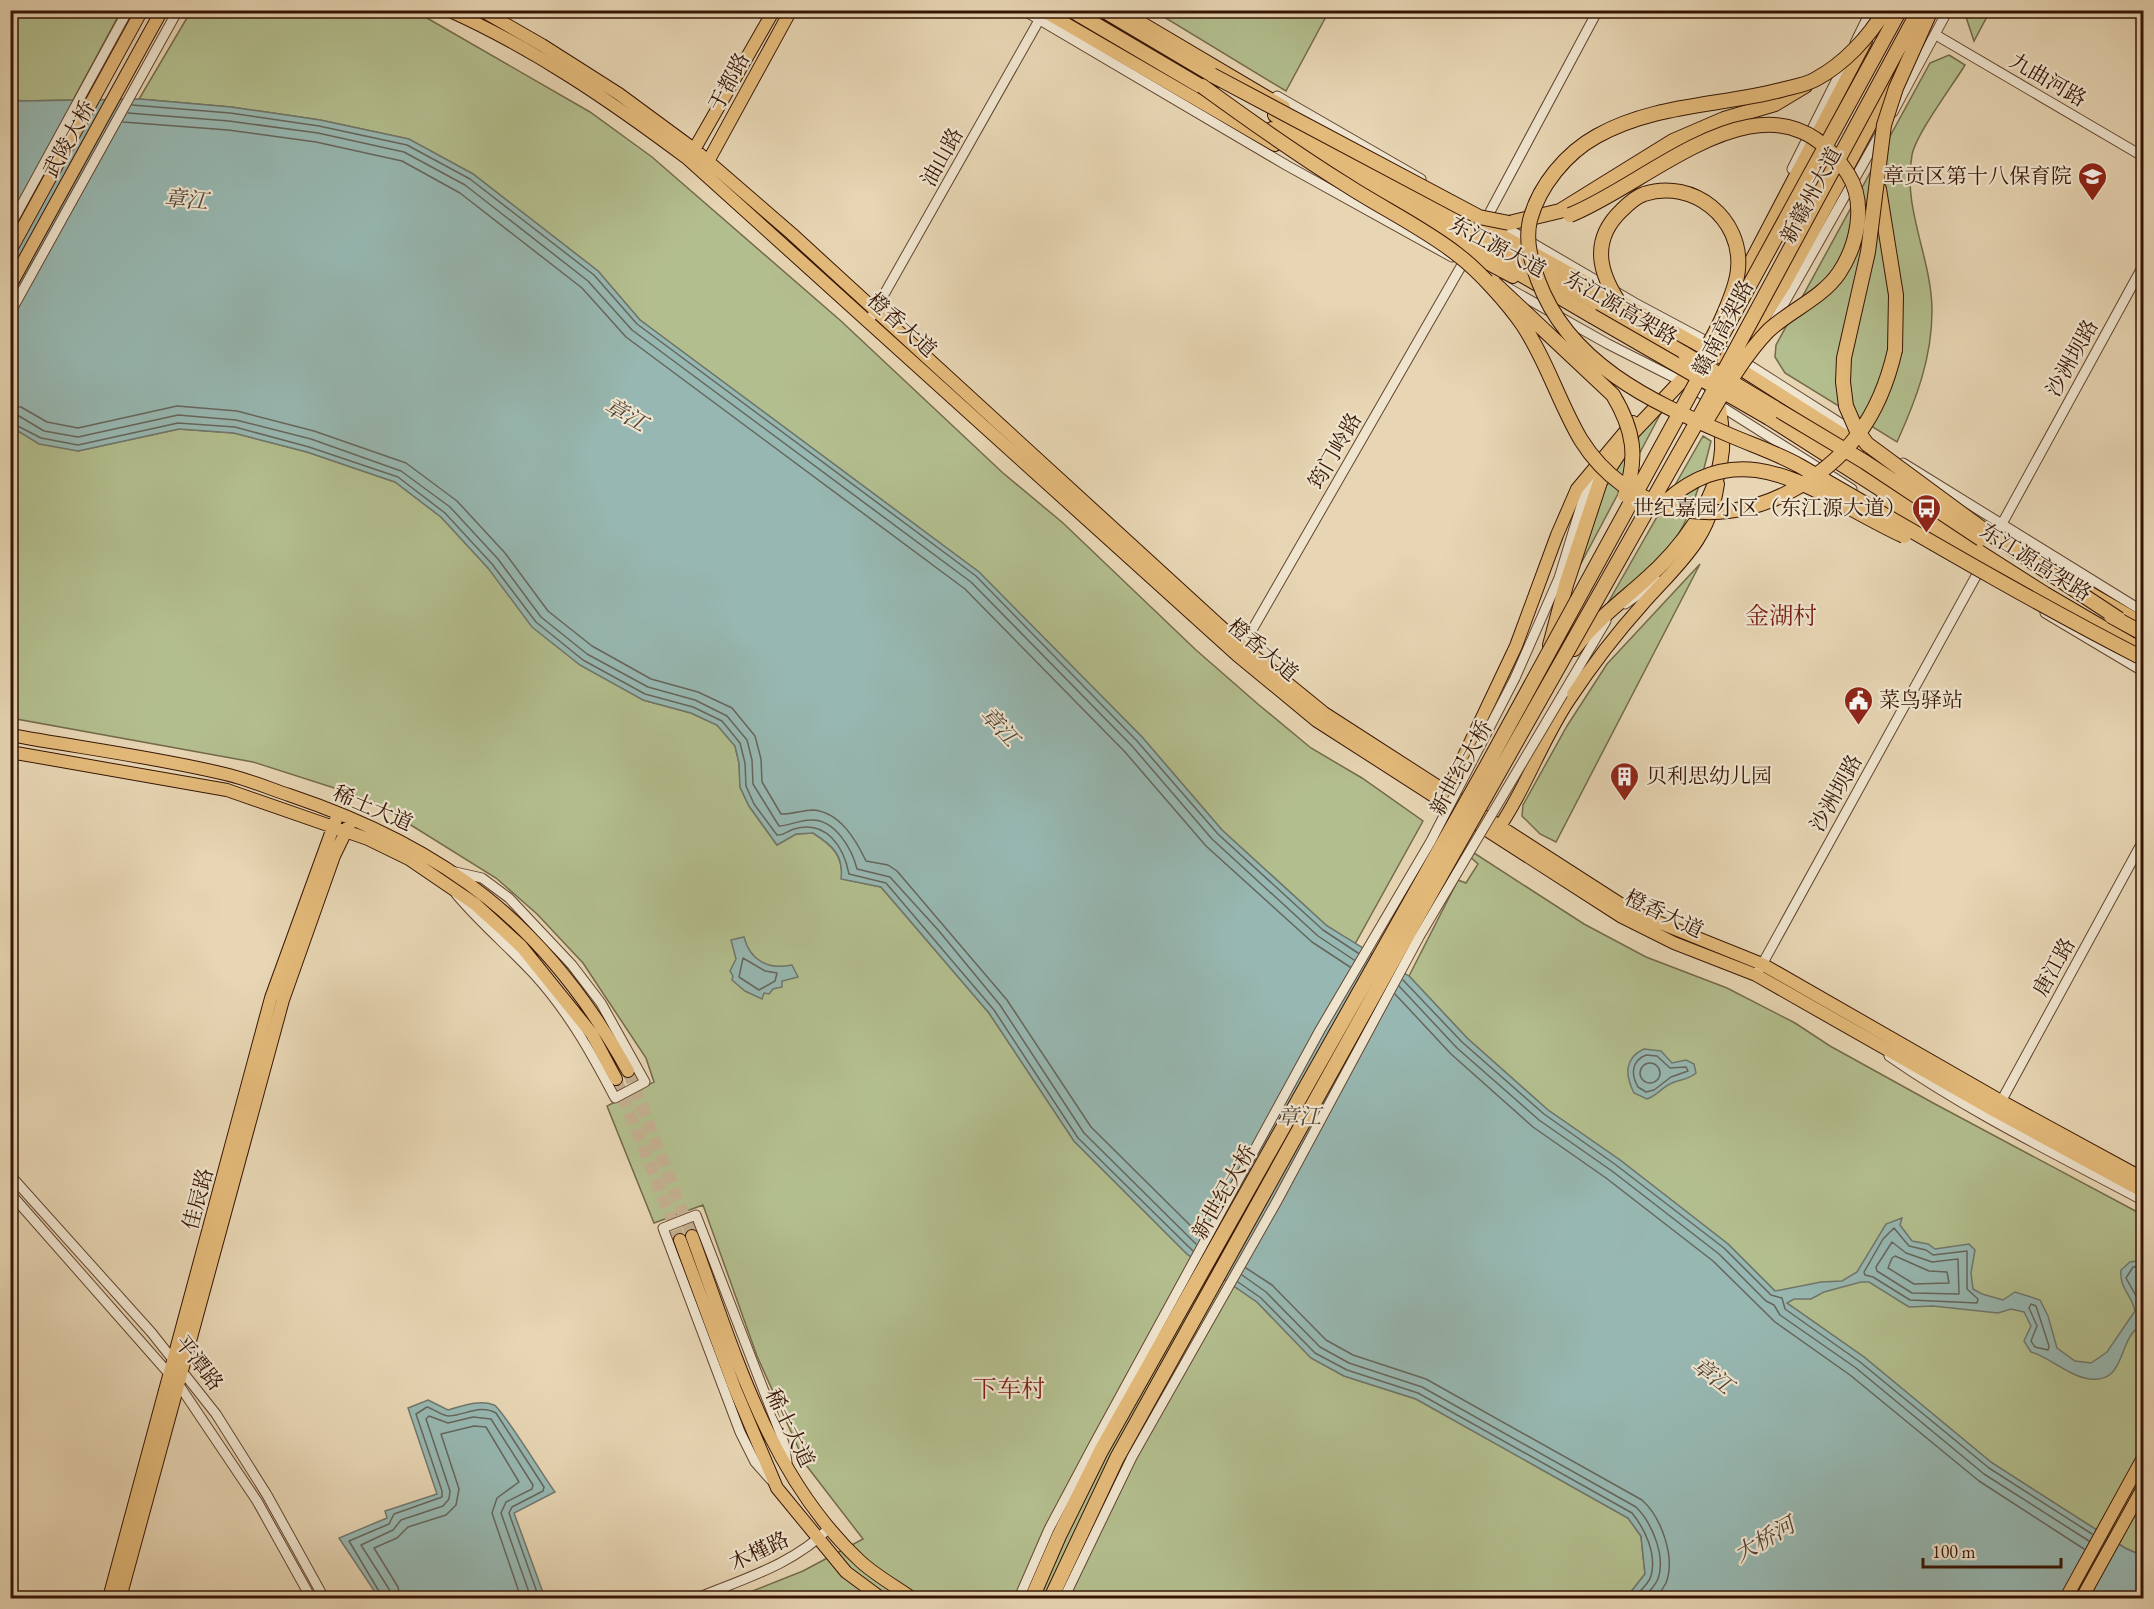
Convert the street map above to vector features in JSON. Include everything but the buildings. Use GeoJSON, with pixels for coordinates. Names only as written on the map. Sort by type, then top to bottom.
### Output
{"type":"FeatureCollection","features":[{"type":"Feature","properties":{"kind":"highway","name":"东江源高架路"},"geometry":{"type":"LineString","coordinates":[[1070,10],[1769,418],[2045,594],[2144,652]]}},
{"type":"Feature","properties":{"kind":"highway","name":"东江源高架路"},"geometry":{"type":"LineString","coordinates":[[1103,10],[1309,136],[1685,354],[1865,462],[2050,585],[2144,633]]}},
{"type":"Feature","properties":{"kind":"highway"},"geometry":{"type":"LineString","coordinates":[[1509,223],[1560,211],[1673,141],[1724,119],[1775,104],[1846,59],[1883,10]]}},
{"type":"Feature","properties":{"kind":"highway","name":"赣南高架路"},"geometry":{"type":"LineString","coordinates":[[1548,653],[1900,10]]}},
{"type":"Feature","properties":{"kind":"highway","name":"赣南高架路"},"geometry":{"type":"LineString","coordinates":[[1562,665],[1919,10]]}},
{"type":"Feature","properties":{"kind":"highway"},"geometry":{"type":"LineString","coordinates":[[1931,10],[1896,88],[1884,125],[1861,291],[1844,358],[1844,394],[1856,429],[1867,444],[1981,528],[2119,619]]}},
{"type":"Feature","properties":{"kind":"highway"},"geometry":{"type":"LineString","coordinates":[[1212,75],[1479,217],[1509,223],[1548,221],[1587,208],[1704,141],[1753,124],[1780,124],[1813,136],[1834,154],[1850,178],[1858,215],[1856,236],[1838,275],[1770,330],[1746,356],[1686,453],[1646,510]]}},
{"type":"Feature","properties":{"kind":"highway"},"geometry":{"type":"LineString","coordinates":[[1814,81],[1742,99],[1661,111],[1628,120],[1594,137],[1567,158],[1535,203],[1527,234],[1530,257],[1549,308],[1562,327],[1594,359],[1625,384],[1726,434],[1786,458],[2040,606],[2144,660]]}},
{"type":"Feature","properties":{"kind":"highway"},"geometry":{"type":"LineString","coordinates":[[1202,86],[1300,156],[1461,259],[1506,291],[1597,378],[1613,395],[1624,413],[1630,433],[1633,470],[1621,507],[1548,653]]}},
{"type":"Feature","properties":{"kind":"highway"},"geometry":{"type":"LineString","coordinates":[[1461,259],[1521,323],[1539,353],[1582,440],[1610,475],[1643,500],[1668,507],[1692,513],[1738,509],[1775,499],[1816,477],[1849,447],[1876,408],[1890,374],[1898,318],[1879,202],[1879,167]]}},
{"type":"Feature","properties":{"kind":"highway"},"geometry":{"type":"LineString","coordinates":[[1627,511],[1669,413],[1714,334],[1738,272],[1738,250],[1728,225],[1718,211],[1684,193],[1644,194],[1611,221],[1603,240],[1601,264],[1605,280],[1612,294],[1628,315],[1685,354]]}},
{"type":"Feature","properties":{"kind":"highway"},"geometry":{"type":"LineString","coordinates":[[1548,653],[1566,585],[1600,482],[1633,432],[1684,378]]}},
{"type":"Feature","properties":{"kind":"highway"},"geometry":{"type":"LineString","coordinates":[[1562,665],[1585,634],[1614,605],[1664,564],[1683,540],[1696,522],[1720,464]]}},
{"type":"Feature","properties":{"kind":"highway"},"geometry":{"type":"LineString","coordinates":[[1562,665],[1653,515],[1681,490],[1712,472],[1747,469],[1778,473],[1870,520],[1979,569]]}},
{"type":"Feature","properties":{"kind":"highway","name":"新世纪大桥"},"geometry":{"type":"LineString","coordinates":[[1032,1599],[1059,1536],[1101,1451],[1548,653]]}},
{"type":"Feature","properties":{"kind":"highway","name":"新世纪大桥"},"geometry":{"type":"LineString","coordinates":[[1051,1599],[1117,1458],[1410,930],[1562,665]]}},
{"type":"Feature","properties":{"kind":"main road","name":"武陵大桥"},"geometry":{"type":"LineString","coordinates":[[10,251],[142,10]]}},
{"type":"Feature","properties":{"kind":"main road","name":"武陵大桥"},"geometry":{"type":"LineString","coordinates":[[10,286],[162,10]]}},
{"type":"Feature","properties":{"kind":"main road","name":"橙香大道"},"geometry":{"type":"LineString","coordinates":[[448,10],[465,14],[537,54],[692,155]]}},
{"type":"Feature","properties":{"kind":"main road","name":"橙香大道"},"geometry":{"type":"LineString","coordinates":[[481,10],[600,82],[692,155],[1240,651],[1324,713],[1497,831],[1633,912],[1759,970],[2144,1192]]}},
{"type":"Feature","properties":{"kind":"main road"},"geometry":{"type":"LineString","coordinates":[[692,155],[774,10]]}},
{"type":"Feature","properties":{"kind":"main road","name":"于都路"},"geometry":{"type":"LineString","coordinates":[[705,167],[791,10]]}},
{"type":"Feature","properties":{"kind":"main road","name":"东江源大道"},"geometry":{"type":"LineString","coordinates":[[1120,10],[1485,221],[1740,362],[1999,529],[2057,573],[2144,624]]}},
{"type":"Feature","properties":{"kind":"main road","name":"新赣州大道"},"geometry":{"type":"LineString","coordinates":[[1684,378],[1747,269],[1883,10]]}},
{"type":"Feature","properties":{"kind":"main road","name":"新赣州大道"},"geometry":{"type":"LineString","coordinates":[[1718,399],[1785,284],[1931,10]]}},
{"type":"Feature","properties":{"kind":"main road","name":"东江源大道"},"geometry":{"type":"LineString","coordinates":[[1043,13],[1390,211],[1610,330],[1718,399],[1811,450],[1979,569]]}},
{"type":"Feature","properties":{"kind":"main road"},"geometry":{"type":"LineString","coordinates":[[1497,831],[1567,703],[1584,678],[1642,604],[1674,573],[1706,528],[1714,504],[1722,447],[1718,399]]}},
{"type":"Feature","properties":{"kind":"main road"},"geometry":{"type":"LineString","coordinates":[[1443,795],[1516,646],[1557,535],[1577,489],[1619,436],[1654,402]]}},
{"type":"Feature","properties":{"kind":"main road","name":"稀土大道"},"geometry":{"type":"LineString","coordinates":[[10,735],[226,774],[352,819],[415,848],[478,890],[526,930],[601,1022],[628,1071]]}},
{"type":"Feature","properties":{"kind":"main road","name":"稀土大道"},"geometry":{"type":"LineString","coordinates":[[10,752],[228,790],[368,839],[409,860],[475,904],[521,945],[592,1034],[616,1079]]}},
{"type":"Feature","properties":{"kind":"main road","name":"佳辰路"},"geometry":{"type":"LineString","coordinates":[[109,1599],[177,1373],[283,1000],[338,830],[338,814]]}},
{"type":"Feature","properties":{"kind":"main road","name":"佳辰路"},"geometry":{"type":"LineString","coordinates":[[338,830],[352,819]]}},
{"type":"Feature","properties":{"kind":"main road","name":"橙香大道"},"geometry":{"type":"LineString","coordinates":[[1759,970],[1840,1023],[2144,1179]]}},
{"type":"Feature","properties":{"kind":"main road","name":"稀土大道"},"geometry":{"type":"LineString","coordinates":[[881,1599],[846,1572],[776,1486],[739,1399],[686,1238],[747,1384],[788,1470],[830,1527],[860,1561],[912,1599]]}},
{"type":"Feature","properties":{"kind":"main road","name":"佳辰路"},"geometry":{"type":"LineString","coordinates":[[120,1599],[177,1373]]}},
{"type":"Feature","properties":{"kind":"main road"},"geometry":{"type":"LineString","coordinates":[[2066,1599],[2144,1456]]}},
{"type":"Feature","properties":{"kind":"main road"},"geometry":{"type":"LineString","coordinates":[[2082,1599],[2144,1486]]}},
{"type":"Feature","properties":{"kind":"street"},"geometry":{"type":"LineString","coordinates":[[10,226],[128,10]]}},
{"type":"Feature","properties":{"kind":"street"},"geometry":{"type":"LineString","coordinates":[[10,313],[178,10]]}},
{"type":"Feature","properties":{"kind":"street"},"geometry":{"type":"LineString","coordinates":[[1018,1599],[1049,1529],[1104,1425],[1320,1030],[1431,841],[1515,678],[1559,578],[1584,496],[1616,445],[1654,402],[1684,378],[1608,344],[1461,259],[1286,165],[1043,13],[1023,10]]}},
{"type":"Feature","properties":{"kind":"street"},"geometry":{"type":"LineString","coordinates":[[1130,10],[1485,221],[1598,10]]}},
{"type":"Feature","properties":{"kind":"street"},"geometry":{"type":"LineString","coordinates":[[1705,343],[1871,10]]}},
{"type":"Feature","properties":{"kind":"street"},"geometry":{"type":"LineString","coordinates":[[1740,362],[1809,262],[1948,10]]}},
{"type":"Feature","properties":{"kind":"street","name":"油山路"},"geometry":{"type":"LineString","coordinates":[[872,316],[1043,13]]}},
{"type":"Feature","properties":{"kind":"street","name":"九曲河路"},"geometry":{"type":"LineString","coordinates":[[1936,35],[2144,157]]}},
{"type":"Feature","properties":{"kind":"street","name":"筠门岭路"},"geometry":{"type":"LineString","coordinates":[[1240,651],[1461,259]]}},
{"type":"Feature","properties":{"kind":"street","name":"沙洲坝路"},"geometry":{"type":"LineString","coordinates":[[1999,529],[2144,264]]}},
{"type":"Feature","properties":{"kind":"street"},"geometry":{"type":"LineString","coordinates":[[1064,1599],[1132,1457],[1277,1201],[1419,937],[1603,624],[1622,606],[1672,569],[1706,528]]}},
{"type":"Feature","properties":{"kind":"street"},"geometry":{"type":"LineString","coordinates":[[1999,529],[2144,612]]}},
{"type":"Feature","properties":{"kind":"street"},"geometry":{"type":"LineString","coordinates":[[1979,569],[2144,672]]}},
{"type":"Feature","properties":{"kind":"street","name":"沙洲坝路"},"geometry":{"type":"LineString","coordinates":[[1759,970],[1979,569]]}},
{"type":"Feature","properties":{"kind":"street","name":"唐江路"},"geometry":{"type":"LineString","coordinates":[[1998,1106],[2144,839]]}},
{"type":"Feature","properties":{"kind":"street"},"geometry":{"type":"LineString","coordinates":[[449,870],[482,878],[509,898],[572,965],[602,1003],[645,1082],[615,1098],[586,1042],[565,1013],[535,976],[449,886]]}},
{"type":"Feature","properties":{"kind":"street"},"geometry":{"type":"LineString","coordinates":[[1840,1023],[1918,1077],[2144,1201]]}},
{"type":"Feature","properties":{"kind":"street","name":"平潭路"},"geometry":{"type":"LineString","coordinates":[[10,1175],[177,1373],[258,1501],[311,1599]]}},
{"type":"Feature","properties":{"kind":"street","name":"平潭路"},"geometry":{"type":"LineString","coordinates":[[10,1193],[216,1414],[267,1495],[324,1599]]}},
{"type":"Feature","properties":{"kind":"street"},"geometry":{"type":"LineString","coordinates":[[776,1486],[755,1462],[740,1432],[663,1228],[696,1215],[784,1443],[788,1470]]}},
{"type":"Feature","properties":{"kind":"street","name":"木槿路"},"geometry":{"type":"LineString","coordinates":[[697,1599],[792,1558],[818,1540],[830,1527]]}},
{"type":"Feature","properties":{"kind":"green space"},"geometry":{"type":"Polygon","coordinates":[[[413,10],[590,112],[652,157],[841,321],[1003,473],[1063,523],[1196,650],[1259,705],[1311,748],[1362,778],[1423,821],[1355,944],[1327,926],[1222,830],[1142,737],[979,572],[640,320],[598,271],[473,174],[408,139],[320,120],[231,107],[139,99],[191,11],[413,10]]]}},
{"type":"Feature","properties":{"kind":"green space"},"geometry":{"type":"Polygon","coordinates":[[[1191,10],[1194,12],[1329,11],[1286,91],[1154,11],[1191,10]]]}},
{"type":"Feature","properties":{"kind":"green space"},"geometry":{"type":"Polygon","coordinates":[[[10,11],[121,11],[73,100],[21,101],[11,98],[10,11]]]}},
{"type":"Feature","properties":{"kind":"green space"},"geometry":{"type":"Polygon","coordinates":[[[1964,11],[1990,11],[1974,41],[1964,11]]]}},
{"type":"Feature","properties":{"kind":"green space"},"geometry":{"type":"Polygon","coordinates":[[[1949,55],[1965,65],[1927,123],[1912,155],[1911,195],[1931,291],[1932,311],[1929,345],[1922,378],[1897,442],[1785,373],[1775,357],[1776,345],[1930,63],[1949,55]]]}},
{"type":"Feature","properties":{"kind":"green space"},"geometry":{"type":"Polygon","coordinates":[[[1662,411],[1577,571],[1598,504],[1617,465],[1644,428],[1662,411]]]}},
{"type":"Feature","properties":{"kind":"green space"},"geometry":{"type":"Polygon","coordinates":[[[10,426],[78,451],[179,429],[234,433],[307,452],[395,482],[441,517],[488,568],[643,700],[691,713],[717,725],[735,746],[739,763],[740,787],[749,806],[777,845],[796,834],[813,833],[831,846],[835,852],[841,863],[842,879],[881,887],[989,1013],[1074,1141],[1187,1254],[1257,1302],[1311,1358],[1344,1376],[1416,1399],[1628,1518],[1641,1536],[1645,1574],[1626,1598],[735,1598],[803,1571],[863,1539],[806,1465],[757,1356],[703,1205],[654,1223],[607,1106],[654,1082],[646,1058],[583,963],[537,914],[496,878],[398,817],[353,794],[253,762],[11,718],[10,426]]]}},
{"type":"Feature","properties":{"kind":"green space"},"geometry":{"type":"Polygon","coordinates":[[[1703,436],[1711,441],[1703,473],[1684,524],[1659,559],[1605,608],[1703,436]]]}},
{"type":"Feature","properties":{"kind":"green space"},"geometry":{"type":"Polygon","coordinates":[[[1700,564],[1556,842],[1540,834],[1522,816],[1523,805],[1567,726],[1607,664],[1700,564]]]}},
{"type":"Feature","properties":{"kind":"green space"},"geometry":{"type":"Polygon","coordinates":[[[1471,851],[1584,924],[1646,957],[1727,988],[1795,1023],[1830,1046],[1935,1104],[2143,1215],[2143,1556],[2125,1548],[1992,1463],[1864,1357],[1787,1303],[1728,1244],[1620,1160],[1548,1110],[1467,1038],[1409,976],[1458,880],[1466,883],[1478,864],[1468,855],[1471,851]]]}},
{"type":"Feature","properties":{"kind":"water","name":"章江"},"geometry":{"type":"Polygon","coordinates":[[[10,98],[21,101],[139,99],[231,107],[320,120],[409,139],[473,174],[598,271],[640,320],[979,572],[1142,737],[1222,830],[1327,926],[1409,976],[1467,1038],[1548,1110],[1620,1160],[1728,1244],[1775,1291],[1821,1282],[1842,1281],[1857,1272],[1886,1224],[1902,1218],[1900,1225],[1912,1241],[1928,1244],[1935,1249],[1969,1244],[1975,1250],[1971,1273],[1973,1289],[2003,1300],[2015,1292],[2040,1300],[2048,1316],[2057,1348],[2075,1361],[2091,1363],[2107,1352],[2135,1311],[2122,1282],[2121,1270],[2130,1262],[2143,1260],[2143,1324],[2129,1339],[2111,1374],[2102,1378],[2082,1377],[2031,1352],[2024,1341],[2031,1326],[2024,1312],[2011,1309],[1998,1313],[1933,1306],[1909,1307],[1869,1282],[1824,1292],[1811,1299],[1794,1299],[1787,1303],[1864,1357],[1992,1463],[2125,1548],[2143,1556],[2143,1598],[1626,1598],[1645,1574],[1641,1536],[1628,1518],[1416,1399],[1344,1376],[1311,1358],[1257,1302],[1187,1254],[1074,1141],[989,1013],[881,887],[841,879],[841,863],[835,852],[831,846],[813,833],[796,834],[777,845],[749,806],[740,787],[739,763],[735,746],[717,725],[691,713],[643,700],[580,665],[532,627],[488,568],[441,517],[395,482],[307,452],[234,433],[179,429],[78,451],[39,444],[10,426],[10,98]]]}},
{"type":"Feature","properties":{"kind":"water"},"geometry":{"type":"Polygon","coordinates":[[[744,937],[756,958],[768,965],[792,965],[798,977],[782,981],[782,987],[773,989],[769,994],[764,993],[762,999],[745,991],[732,980],[733,976],[730,971],[736,959],[731,940],[744,937]]]}},
{"type":"Feature","properties":{"kind":"water"},"geometry":{"type":"Polygon","coordinates":[[[1644,1049],[1661,1051],[1672,1063],[1686,1060],[1694,1064],[1696,1073],[1669,1085],[1647,1099],[1634,1093],[1629,1080],[1628,1068],[1633,1057],[1644,1049]]]}},
{"type":"Feature","properties":{"kind":"water"},"geometry":{"type":"Polygon","coordinates":[[[428,1400],[448,1410],[477,1403],[494,1405],[506,1418],[555,1492],[514,1513],[545,1598],[379,1598],[339,1538],[387,1518],[385,1511],[437,1494],[408,1408],[428,1400]]]}},
{"type":"Feature","properties":{"kind":"tunnel"},"geometry":{"type":"LineString","coordinates":[[628,1071],[692,1236]]}},
{"type":"Feature","properties":{"kind":"tunnel"},"geometry":{"type":"LineString","coordinates":[[616,1079],[680,1240]]}},
{"type":"Feature","properties":{"kind":"place","name":"章贡区第十八保育院"},"geometry":{"type":"Point","coordinates":[2093,202]}},
{"type":"Feature","properties":{"kind":"place","name":"世纪嘉园小区（东江源大道）"},"geometry":{"type":"Point","coordinates":[1927,534]}},
{"type":"Feature","properties":{"kind":"place","name":"菜鸟驿站"},"geometry":{"type":"Point","coordinates":[1858,726]}},
{"type":"Feature","properties":{"kind":"place","name":"贝利思幼儿园"},"geometry":{"type":"Point","coordinates":[1625,802]}},
{"type":"Feature","properties":{"kind":"district","name":"金湖村"},"geometry":{"type":"Point","coordinates":[1781,616]}},
{"type":"Feature","properties":{"kind":"district","name":"下车村"},"geometry":{"type":"Point","coordinates":[1009,1389]}},
{"type":"Feature","properties":{"kind":"water label","name":"大桥河"},"geometry":{"type":"Point","coordinates":[1764,1539]}}]}
